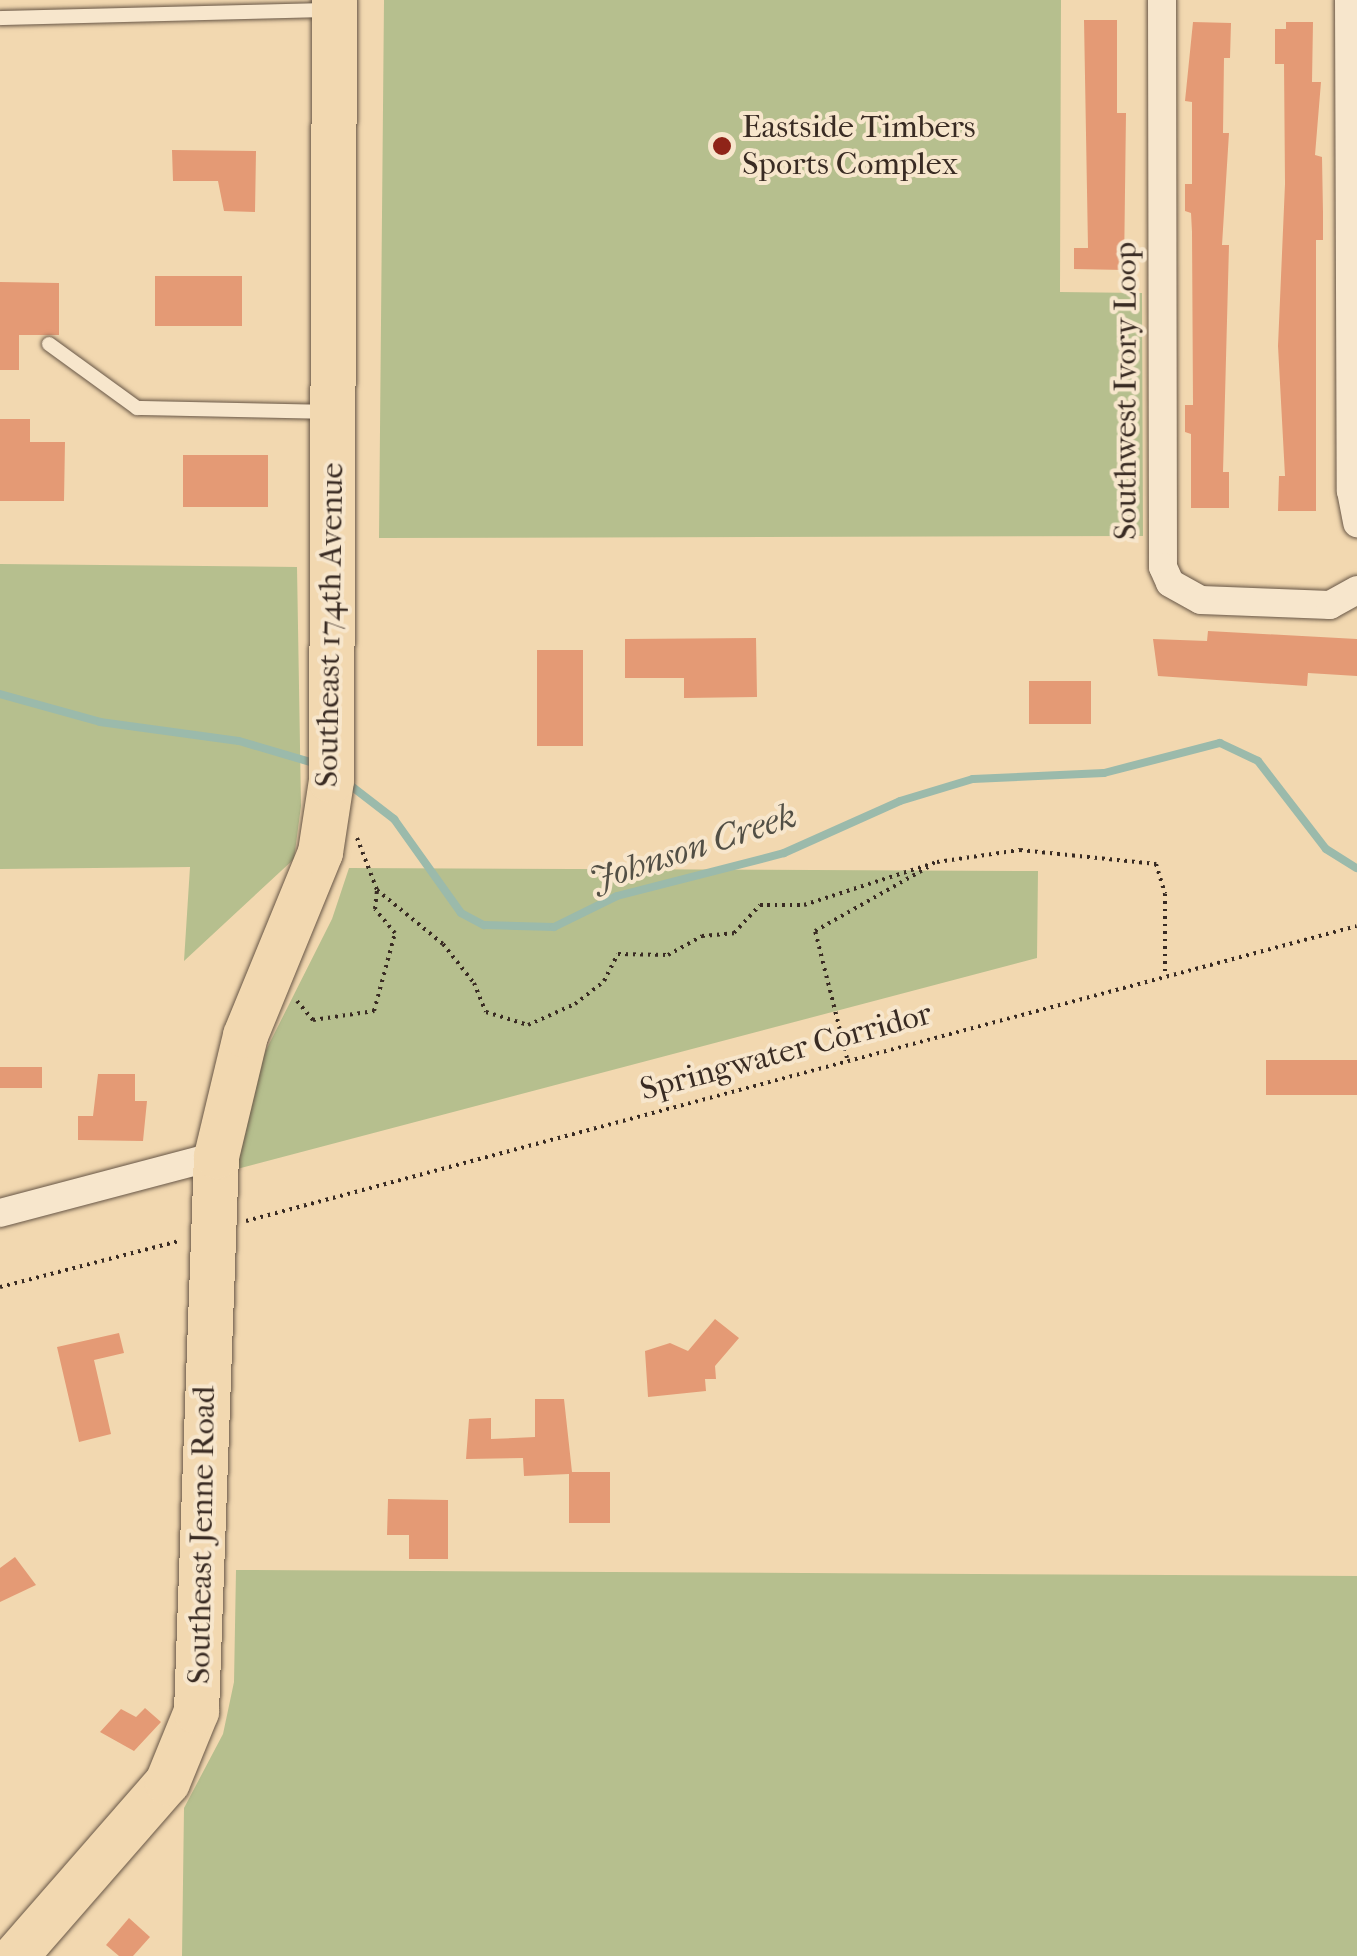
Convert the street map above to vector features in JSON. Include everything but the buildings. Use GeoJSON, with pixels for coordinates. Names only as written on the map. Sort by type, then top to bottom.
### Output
{"type":"FeatureCollection","features":[{"type":"Feature","properties":{"kind":"main road","name":"Southeast 174th Avenue"},"geometry":{"type":"LineString","coordinates":[[212,1230],[216,1156],[235,1066],[309,885],[328,815],[334,5]]}},
{"type":"Feature","properties":{"kind":"main road","name":"Southeast Jenne Road"},"geometry":{"type":"LineString","coordinates":[[14,1956],[142,1814],[188,1743],[202,1656],[212,1230]]}},
{"type":"Feature","properties":{"kind":"street","name":"Southwest Ivory Loop"},"geometry":{"type":"LineString","coordinates":[[1162,0],[1162,567],[1170,583],[1201,600],[1330,605],[1357,590]]}},
{"type":"Feature","properties":{"kind":"street"},"geometry":{"type":"LineString","coordinates":[[1349,0],[1351,491],[1357,523]]}},
{"type":"Feature","properties":{"kind":"street"},"geometry":{"type":"LineString","coordinates":[[0,1213],[216,1156]]}},
{"type":"Feature","properties":{"kind":"lane"},"geometry":{"type":"LineString","coordinates":[[0,18],[334,5]]}},
{"type":"Feature","properties":{"kind":"lane"},"geometry":{"type":"LineString","coordinates":[[48,344],[137,408],[332,412]]}},
{"type":"Feature","properties":{"kind":"path"},"geometry":{"type":"LineString","coordinates":[[272,970],[313,1020],[374,1011],[395,933],[375,909],[377,890],[351,823],[328,815]]}},
{"type":"Feature","properties":{"kind":"path"},"geometry":{"type":"LineString","coordinates":[[377,890],[443,944],[474,983],[486,1012],[528,1024],[575,1004],[604,981],[618,954],[668,955],[702,936],[734,933],[760,905],[804,905],[937,862],[1020,850],[1144,858],[1156,864],[1165,894],[1165,976]]}},
{"type":"Feature","properties":{"kind":"path"},"geometry":{"type":"LineString","coordinates":[[846,1058],[814,931],[937,862]]}},
{"type":"Feature","properties":{"kind":"path","name":"Springwater Corridor"},"geometry":{"type":"LineString","coordinates":[[0,1287],[846,1058],[1357,926]]}},
{"type":"Feature","properties":{"kind":"green space","name":"Eastside Timbers Sports Complex"},"geometry":{"type":"Polygon","coordinates":[[[384,0],[1061,0],[1060,292],[1142,293],[1143,536],[379,538],[384,0]]]}},
{"type":"Feature","properties":{"kind":"green space"},"geometry":{"type":"Polygon","coordinates":[[[0,564],[297,567],[301,806],[294,859],[184,961],[190,867],[0,869],[0,564]]]}},
{"type":"Feature","properties":{"kind":"green space"},"geometry":{"type":"Polygon","coordinates":[[[349,868],[1038,871],[1037,958],[237,1169],[259,1064],[332,919],[349,868]]]}},
{"type":"Feature","properties":{"kind":"green space"},"geometry":{"type":"Polygon","coordinates":[[[236,1570],[1357,1576],[1357,1956],[182,1956],[184,1808],[223,1734],[234,1682],[236,1570]]]}},
{"type":"Feature","properties":{"kind":"waterway","name":"Johnson Creek"},"geometry":{"type":"LineString","coordinates":[[0,694],[100,722],[239,741],[317,764]]}},
{"type":"Feature","properties":{"kind":"waterway","name":"Johnson Creek"},"geometry":{"type":"LineString","coordinates":[[346,782],[394,819],[461,913],[484,925],[554,927],[617,896],[784,853],[900,801],[973,779],[1104,773],[1220,743],[1258,761],[1326,849],[1357,868]]}},
{"type":"Feature","properties":{"kind":"place","name":"Eastside Timbers Sports Complex"},"geometry":{"type":"Point","coordinates":[722,146]}}]}
